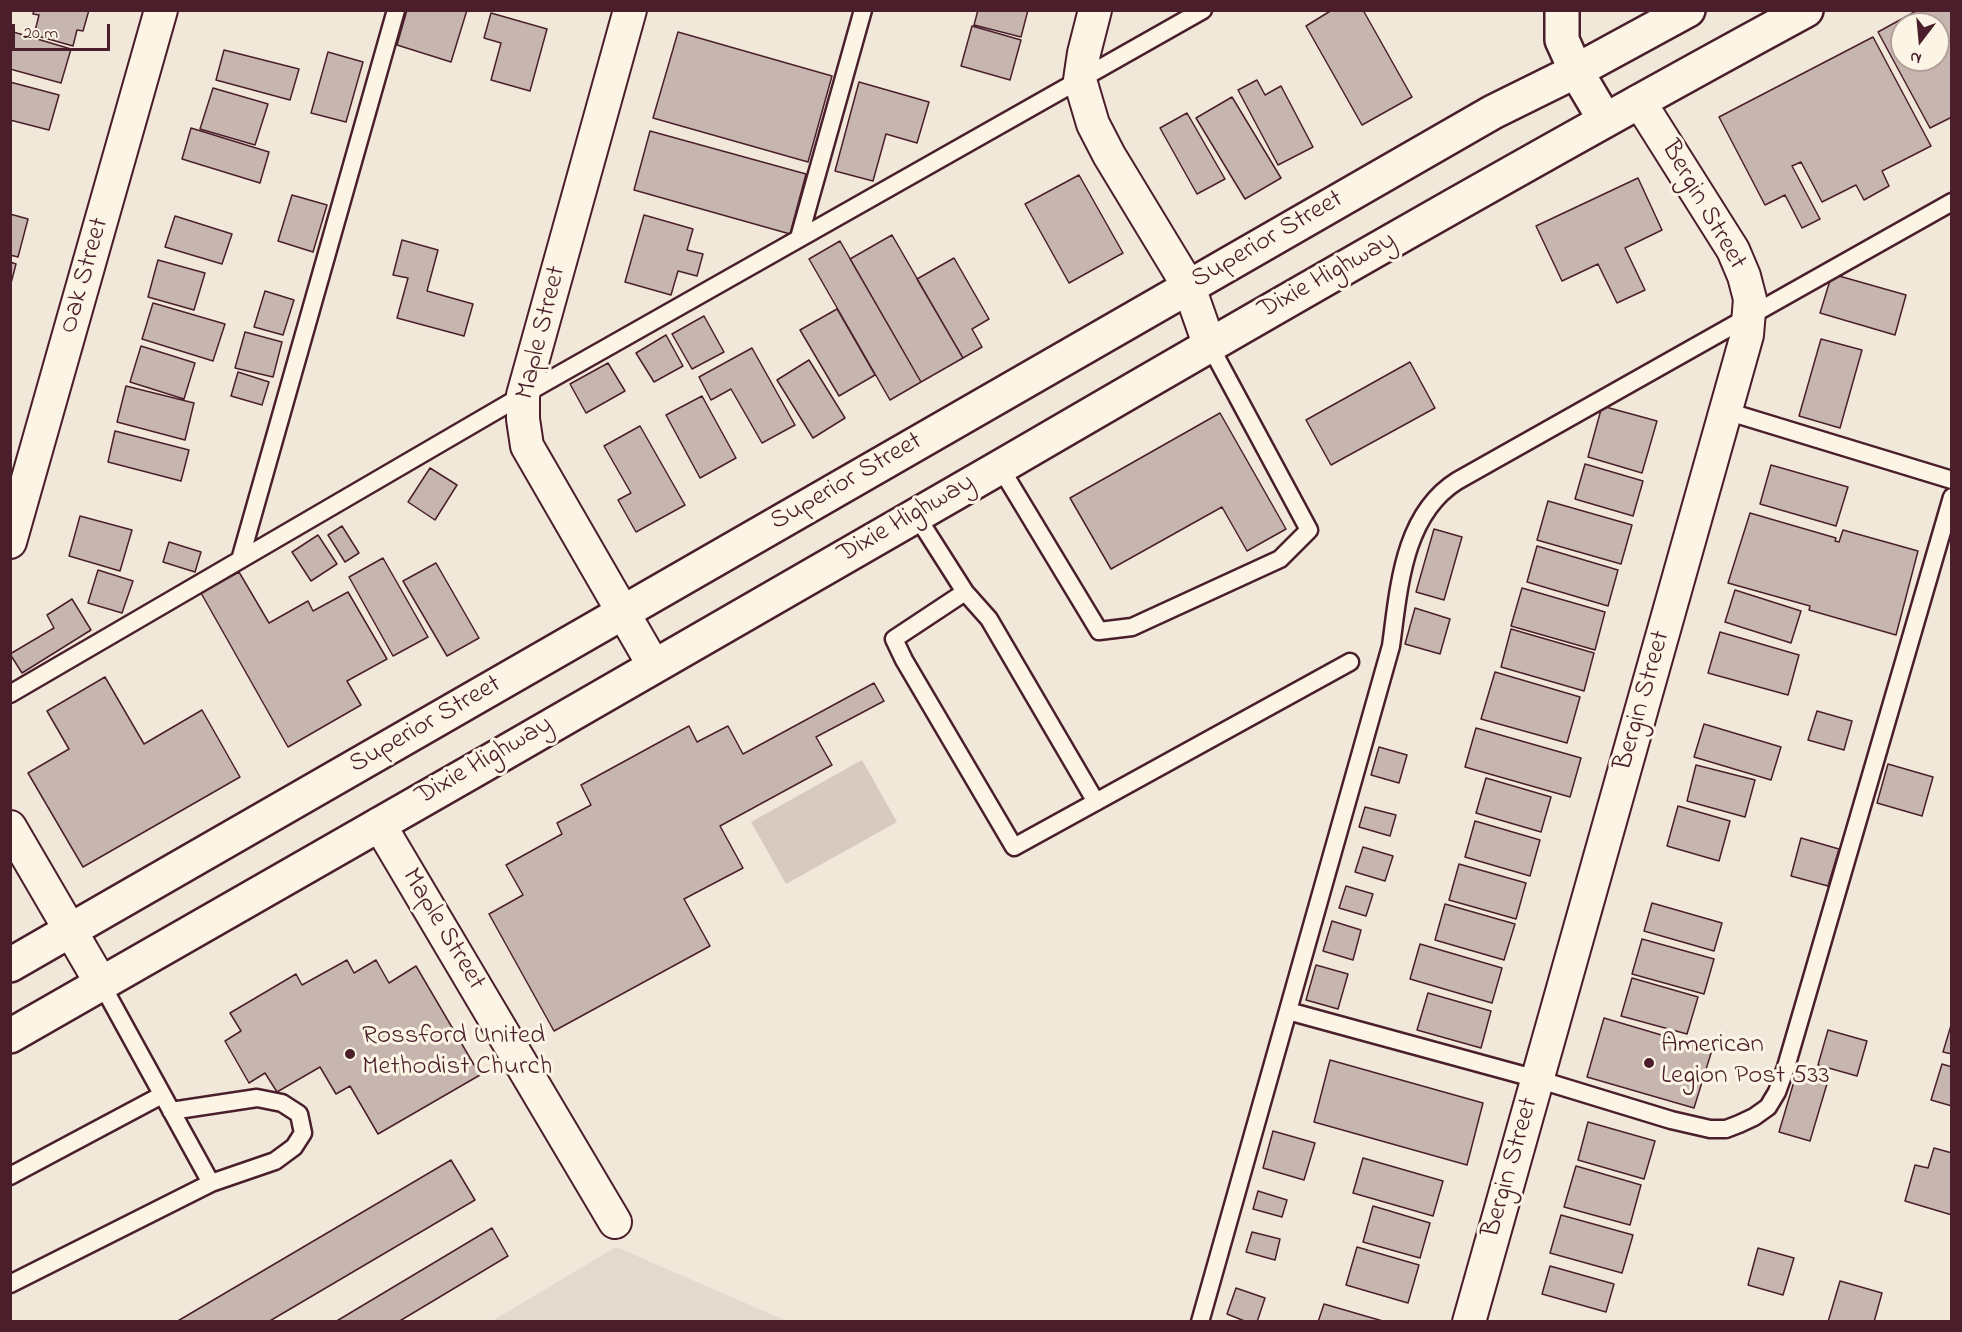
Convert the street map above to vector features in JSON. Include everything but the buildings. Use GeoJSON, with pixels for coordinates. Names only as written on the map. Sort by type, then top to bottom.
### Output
{"type":"FeatureCollection","features":[{"type":"Feature","properties":{"kind":"main road"},"geometry":{"type":"LineString","coordinates":[[1562,10],[1563,40],[1576,71],[1605,120]]}},
{"type":"Feature","properties":{"kind":"main road","name":"Superior Street"},"geometry":{"type":"LineString","coordinates":[[10,965],[1493,112],[1576,71],[1688,10]]}},
{"type":"Feature","properties":{"kind":"main road","name":"Dixie Highway"},"geometry":{"type":"LineString","coordinates":[[10,1036],[1000,467],[1209,344],[1605,120],[1806,10]]}},
{"type":"Feature","properties":{"kind":"street","name":"Oak Street"},"geometry":{"type":"LineString","coordinates":[[10,542],[161,10]]}},
{"type":"Feature","properties":{"kind":"street","name":"Maple Street"},"geometry":{"type":"LineString","coordinates":[[630,10],[523,395],[523,419],[527,446],[654,666]]}},
{"type":"Feature","properties":{"kind":"street"},"geometry":{"type":"LineString","coordinates":[[1095,10],[1080,80],[1093,124],[1109,155],[1189,286],[1209,344]]}},
{"type":"Feature","properties":{"kind":"street","name":"Bergin Street"},"geometry":{"type":"LineString","coordinates":[[1469,1322],[1748,335],[1750,299],[1744,276],[1733,250],[1639,101]]}},
{"type":"Feature","properties":{"kind":"street","name":"Maple Street"},"geometry":{"type":"LineString","coordinates":[[379,824],[615,1222]]}},
{"type":"Feature","properties":{"kind":"street"},"geometry":{"type":"LineString","coordinates":[[10,827],[101,983]]}},
{"type":"Feature","properties":{"kind":"lane"},"geometry":{"type":"LineString","coordinates":[[240,560],[396,10]]}},
{"type":"Feature","properties":{"kind":"lane"},"geometry":{"type":"LineString","coordinates":[[799,238],[863,10]]}},
{"type":"Feature","properties":{"kind":"lane"},"geometry":{"type":"LineString","coordinates":[[10,694],[523,395],[1203,10]]}},
{"type":"Feature","properties":{"kind":"lane"},"geometry":{"type":"LineString","coordinates":[[1200,1322],[1390,646],[1398,595],[1410,545],[1415,528],[1424,514],[1444,490],[1457,481],[1952,202]]}},
{"type":"Feature","properties":{"kind":"lane"},"geometry":{"type":"LineString","coordinates":[[1000,467],[1099,631],[1132,627],[1280,559],[1309,530],[1209,344]]}},
{"type":"Feature","properties":{"kind":"lane"},"geometry":{"type":"LineString","coordinates":[[1726,411],[1952,480]]}},
{"type":"Feature","properties":{"kind":"lane"},"geometry":{"type":"LineString","coordinates":[[1288,1011],[1537,1079],[1671,1120],[1710,1129],[1726,1129],[1754,1117],[1768,1107],[1777,1092],[1786,1067],[1952,497]]}},
{"type":"Feature","properties":{"kind":"lane"},"geometry":{"type":"LineString","coordinates":[[916,515],[965,592],[989,619],[1096,802]]}},
{"type":"Feature","properties":{"kind":"lane"},"geometry":{"type":"LineString","coordinates":[[965,592],[894,639],[904,660],[1014,847],[1350,662]]}},
{"type":"Feature","properties":{"kind":"lane"},"geometry":{"type":"LineString","coordinates":[[101,983],[211,1183]]}},
{"type":"Feature","properties":{"kind":"lane"},"geometry":{"type":"LineString","coordinates":[[10,1176],[162,1095]]}},
{"type":"Feature","properties":{"kind":"lane"},"geometry":{"type":"LineString","coordinates":[[10,1284],[211,1183],[275,1161],[294,1147],[303,1133],[299,1114],[282,1103],[257,1098],[171,1111]]}},
{"type":"Feature","properties":{"kind":"shaded area"},"geometry":{"type":"Polygon","coordinates":[[[862,760],[897,822],[786,884],[751,822],[862,760]]]}},
{"type":"Feature","properties":{"kind":"shaded area"},"geometry":{"type":"Polygon","coordinates":[[[616,1247],[787,1321],[492,1321],[616,1247]]]}},
{"type":"Feature","properties":{"kind":"place","name":"Rossford United Methodist Church"},"geometry":{"type":"Point","coordinates":[350,1054]}},
{"type":"Feature","properties":{"kind":"place","name":"American Legion Post 533"},"geometry":{"type":"Point","coordinates":[1649,1063]}}]}
